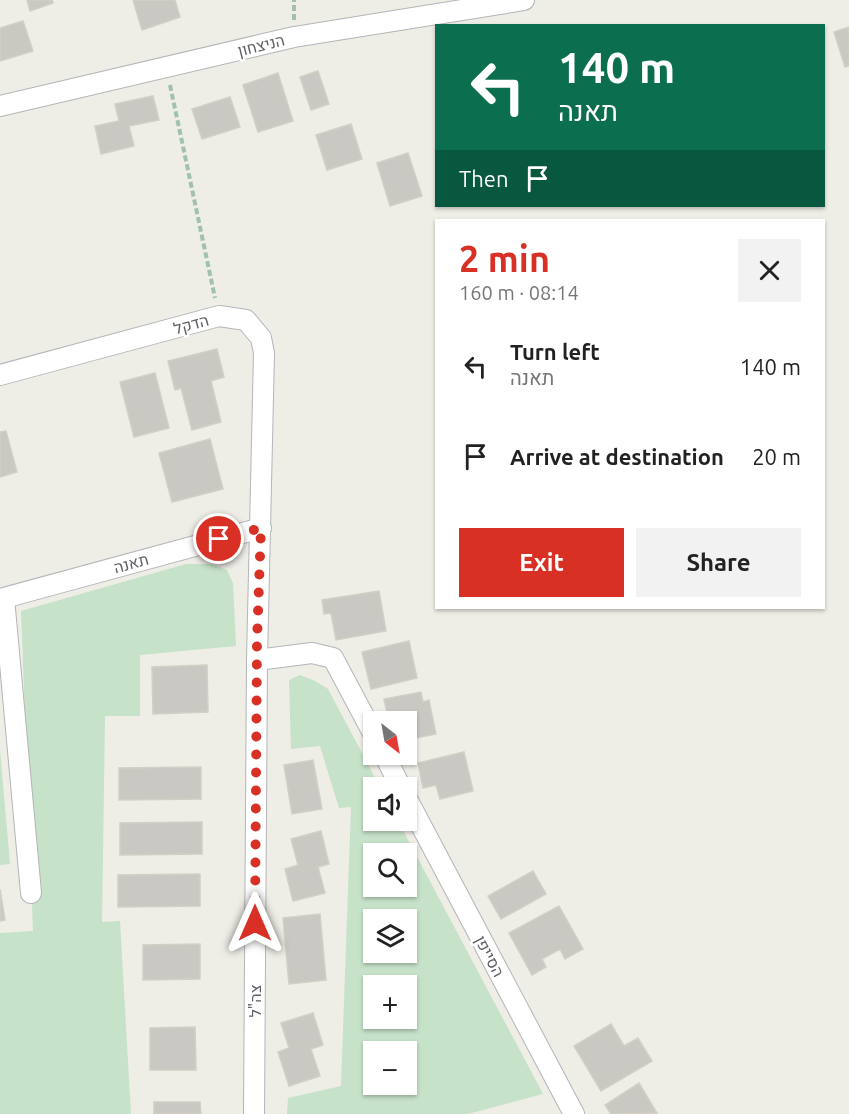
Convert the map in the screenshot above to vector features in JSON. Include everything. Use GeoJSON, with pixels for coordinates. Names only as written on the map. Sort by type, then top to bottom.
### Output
{"type":"FeatureCollection","features":[{"type":"Feature","properties":{"kind":"street","name":"הניצחון"},"geometry":{"type":"LineString","coordinates":[[0,106],[166,69],[294,37],[524,0]]}},
{"type":"Feature","properties":{"kind":"street","name":"הדקל"},"geometry":{"type":"LineString","coordinates":[[0,375],[219,316],[246,320],[261,338],[264,353],[261,528]]}},
{"type":"Feature","properties":{"kind":"street","name":"תאנה"},"geometry":{"type":"LineString","coordinates":[[2,598],[261,528]]}},
{"type":"Feature","properties":{"kind":"street","name":"צה\"ל"},"geometry":{"type":"LineString","coordinates":[[254,1114],[257,660],[261,528]]}},
{"type":"Feature","properties":{"kind":"street"},"geometry":{"type":"LineString","coordinates":[[2,598],[32,893]]}},
{"type":"Feature","properties":{"kind":"street"},"geometry":{"type":"LineString","coordinates":[[257,660],[312,653],[333,658],[363,714]]}},
{"type":"Feature","properties":{"kind":"street","name":"הסייפן"},"geometry":{"type":"LineString","coordinates":[[417,818],[574,1114]]}},
{"type":"Feature","properties":{"kind":"path"},"geometry":{"type":"LineString","coordinates":[[166,69],[219,316]]}},
{"type":"Feature","properties":{"kind":"green space"},"geometry":{"type":"Polygon","coordinates":[[[186,564],[212,564],[227,570],[233,583],[236,646],[140,655],[140,716],[105,716],[102,922],[120,921],[131,1114],[0,1114],[0,933],[33,931],[21,611],[186,564]]]}},
{"type":"Feature","properties":{"kind":"green space"},"geometry":{"type":"Polygon","coordinates":[[[300,675],[328,689],[363,755],[363,765],[368,765],[375,777],[363,777],[363,831],[403,831],[410,843],[363,843],[363,897],[417,897],[417,857],[543,1094],[468,1114],[287,1114],[288,1098],[341,1086],[351,807],[339,808],[320,746],[291,749],[289,680],[300,675]]]}},
{"type":"Feature","properties":{"kind":"green space"},"geometry":{"type":"Polygon","coordinates":[[[0,750],[10,864],[0,865],[0,750]]]}},
{"type":"Feature","properties":{"kind":"building"},"geometry":{"type":"Polygon","coordinates":[[[27,0],[52,0],[53,3],[30,11],[27,0]]]}},
{"type":"Feature","properties":{"kind":"building"},"geometry":{"type":"Polygon","coordinates":[[[133,0],[175,0],[180,17],[142,30],[133,0]]]}},
{"type":"Feature","properties":{"kind":"building"},"geometry":{"type":"Polygon","coordinates":[[[23,21],[33,51],[0,61],[0,28],[23,21]]]}},
{"type":"Feature","properties":{"kind":"building"},"geometry":{"type":"Polygon","coordinates":[[[849,27],[849,66],[845,67],[834,32],[849,27]]]}},
{"type":"Feature","properties":{"kind":"building"},"geometry":{"type":"Polygon","coordinates":[[[318,71],[329,104],[311,110],[300,77],[318,71]]]}},
{"type":"Feature","properties":{"kind":"building"},"geometry":{"type":"Polygon","coordinates":[[[278,73],[293,121],[258,132],[243,85],[278,73]]]}},
{"type":"Feature","properties":{"kind":"building"},"geometry":{"type":"Polygon","coordinates":[[[153,96],[159,120],[129,126],[134,146],[101,154],[95,126],[119,121],[115,104],[153,96]]]}},
{"type":"Feature","properties":{"kind":"building"},"geometry":{"type":"Polygon","coordinates":[[[230,97],[240,127],[202,139],[192,109],[230,97]]]}},
{"type":"Feature","properties":{"kind":"building"},"geometry":{"type":"Polygon","coordinates":[[[351,124],[362,159],[327,170],[316,135],[351,124]]]}},
{"type":"Feature","properties":{"kind":"building"},"geometry":{"type":"Polygon","coordinates":[[[408,153],[422,196],[390,206],[377,163],[408,153]]]}},
{"type":"Feature","properties":{"kind":"building"},"geometry":{"type":"Polygon","coordinates":[[[217,349],[224,377],[211,381],[221,422],[192,430],[181,388],[175,390],[168,361],[217,349]]]}},
{"type":"Feature","properties":{"kind":"building"},"geometry":{"type":"Polygon","coordinates":[[[155,373],[169,428],[134,437],[120,382],[155,373]]]}},
{"type":"Feature","properties":{"kind":"building"},"geometry":{"type":"Polygon","coordinates":[[[6,431],[17,472],[0,477],[0,432],[6,431]]]}},
{"type":"Feature","properties":{"kind":"building"},"geometry":{"type":"Polygon","coordinates":[[[210,439],[223,489],[172,502],[159,453],[210,439]]]}},
{"type":"Feature","properties":{"kind":"building"},"geometry":{"type":"Polygon","coordinates":[[[379,591],[386,631],[336,640],[331,613],[324,614],[322,600],[379,591]]]}},
{"type":"Feature","properties":{"kind":"building"},"geometry":{"type":"Polygon","coordinates":[[[409,641],[417,678],[371,689],[362,652],[409,641]]]}},
{"type":"Feature","properties":{"kind":"building"},"geometry":{"type":"Polygon","coordinates":[[[207,665],[208,712],[153,714],[152,667],[207,665]]]}},
{"type":"Feature","properties":{"kind":"building"},"geometry":{"type":"Polygon","coordinates":[[[421,692],[423,702],[429,700],[436,734],[417,738],[417,711],[387,711],[384,699],[421,692]]]}},
{"type":"Feature","properties":{"kind":"building"},"geometry":{"type":"Polygon","coordinates":[[[464,752],[473,791],[440,799],[436,785],[423,788],[418,763],[464,752]]]}},
{"type":"Feature","properties":{"kind":"building"},"geometry":{"type":"Polygon","coordinates":[[[313,760],[322,809],[292,814],[284,765],[313,760]]]}},
{"type":"Feature","properties":{"kind":"building"},"geometry":{"type":"Polygon","coordinates":[[[201,767],[201,799],[119,800],[119,768],[201,767]]]}},
{"type":"Feature","properties":{"kind":"building"},"geometry":{"type":"Polygon","coordinates":[[[202,822],[202,854],[120,855],[120,823],[202,822]]]}},
{"type":"Feature","properties":{"kind":"building"},"geometry":{"type":"Polygon","coordinates":[[[321,831],[329,864],[318,867],[325,893],[293,901],[285,869],[298,865],[291,839],[321,831]]]}},
{"type":"Feature","properties":{"kind":"building"},"geometry":{"type":"Polygon","coordinates":[[[533,871],[546,894],[501,919],[488,896],[533,871]]]}},
{"type":"Feature","properties":{"kind":"building"},"geometry":{"type":"Polygon","coordinates":[[[200,874],[200,906],[118,907],[118,875],[200,874]]]}},
{"type":"Feature","properties":{"kind":"building"},"geometry":{"type":"Polygon","coordinates":[[[0,889],[5,920],[0,921],[0,889]]]}},
{"type":"Feature","properties":{"kind":"building"},"geometry":{"type":"Polygon","coordinates":[[[559,906],[583,949],[565,959],[560,949],[542,959],[546,967],[532,975],[509,933],[559,906]]]}},
{"type":"Feature","properties":{"kind":"building"},"geometry":{"type":"Polygon","coordinates":[[[320,914],[326,980],[289,984],[283,918],[320,914]]]}},
{"type":"Feature","properties":{"kind":"building"},"geometry":{"type":"Polygon","coordinates":[[[200,944],[200,979],[143,980],[143,945],[200,944]]]}},
{"type":"Feature","properties":{"kind":"building"},"geometry":{"type":"Polygon","coordinates":[[[313,1013],[323,1045],[311,1049],[320,1076],[289,1086],[278,1052],[289,1048],[281,1023],[313,1013]]]}},
{"type":"Feature","properties":{"kind":"building"},"geometry":{"type":"Polygon","coordinates":[[[611,1024],[624,1046],[638,1038],[652,1061],[601,1091],[574,1046],[611,1024]]]}},
{"type":"Feature","properties":{"kind":"building"},"geometry":{"type":"Polygon","coordinates":[[[195,1027],[196,1070],[150,1070],[150,1028],[195,1027]]]}},
{"type":"Feature","properties":{"kind":"building"},"geometry":{"type":"Polygon","coordinates":[[[639,1083],[657,1113],[611,1114],[605,1105],[639,1083]]]}},
{"type":"Feature","properties":{"kind":"building"},"geometry":{"type":"Polygon","coordinates":[[[154,1102],[200,1102],[201,1114],[154,1114],[154,1102]]]}},
{"type":"Feature","properties":{"kind":"route"},"geometry":{"type":"LineString","coordinates":[[219,539],[261,528],[257,641],[255,923]]}}]}
